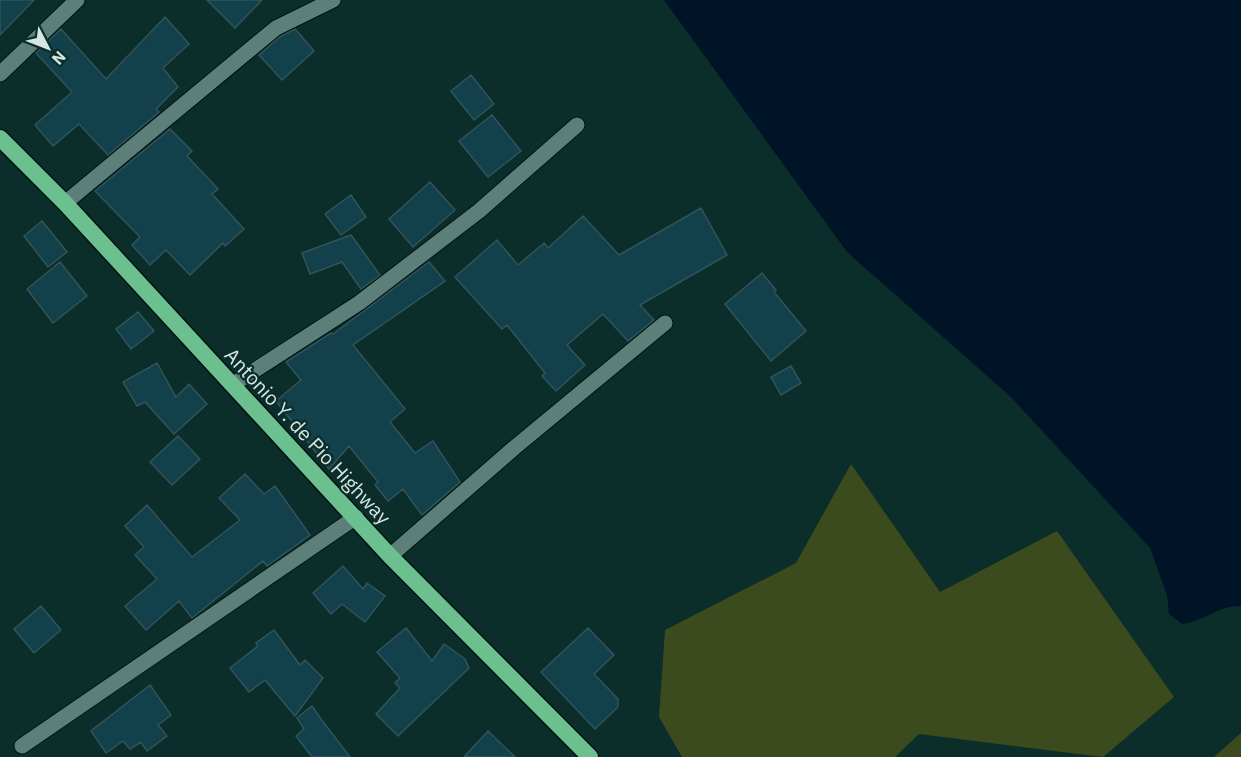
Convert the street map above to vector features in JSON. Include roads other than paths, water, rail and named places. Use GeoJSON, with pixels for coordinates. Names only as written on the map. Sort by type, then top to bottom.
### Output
{"type":"FeatureCollection","features":[{"type":"Feature","properties":{"kind":"highway","name":"Antonio Y. de Pio Highway"},"geometry":{"type":"LineString","coordinates":[[1,143],[64,203],[390,556],[590,757]]}},
{"type":"Feature","properties":{"kind":"street"},"geometry":{"type":"LineString","coordinates":[[0,74],[77,0]]}},
{"type":"Feature","properties":{"kind":"street"},"geometry":{"type":"LineString","coordinates":[[64,203],[276,28],[333,0]]}},
{"type":"Feature","properties":{"kind":"street"},"geometry":{"type":"LineString","coordinates":[[232,385],[359,303],[479,211],[577,125]]}},
{"type":"Feature","properties":{"kind":"street"},"geometry":{"type":"LineString","coordinates":[[390,556],[514,448],[665,323]]}},
{"type":"Feature","properties":{"kind":"street"},"geometry":{"type":"LineString","coordinates":[[22,746],[356,517]]}},
{"type":"Feature","properties":{"kind":"water"},"geometry":{"type":"Polygon","coordinates":[[[664,0],[1241,0],[1241,606],[1226,608],[1182,624],[1169,614],[1167,595],[1150,548],[1011,397],[847,252],[664,0]]]}}]}
